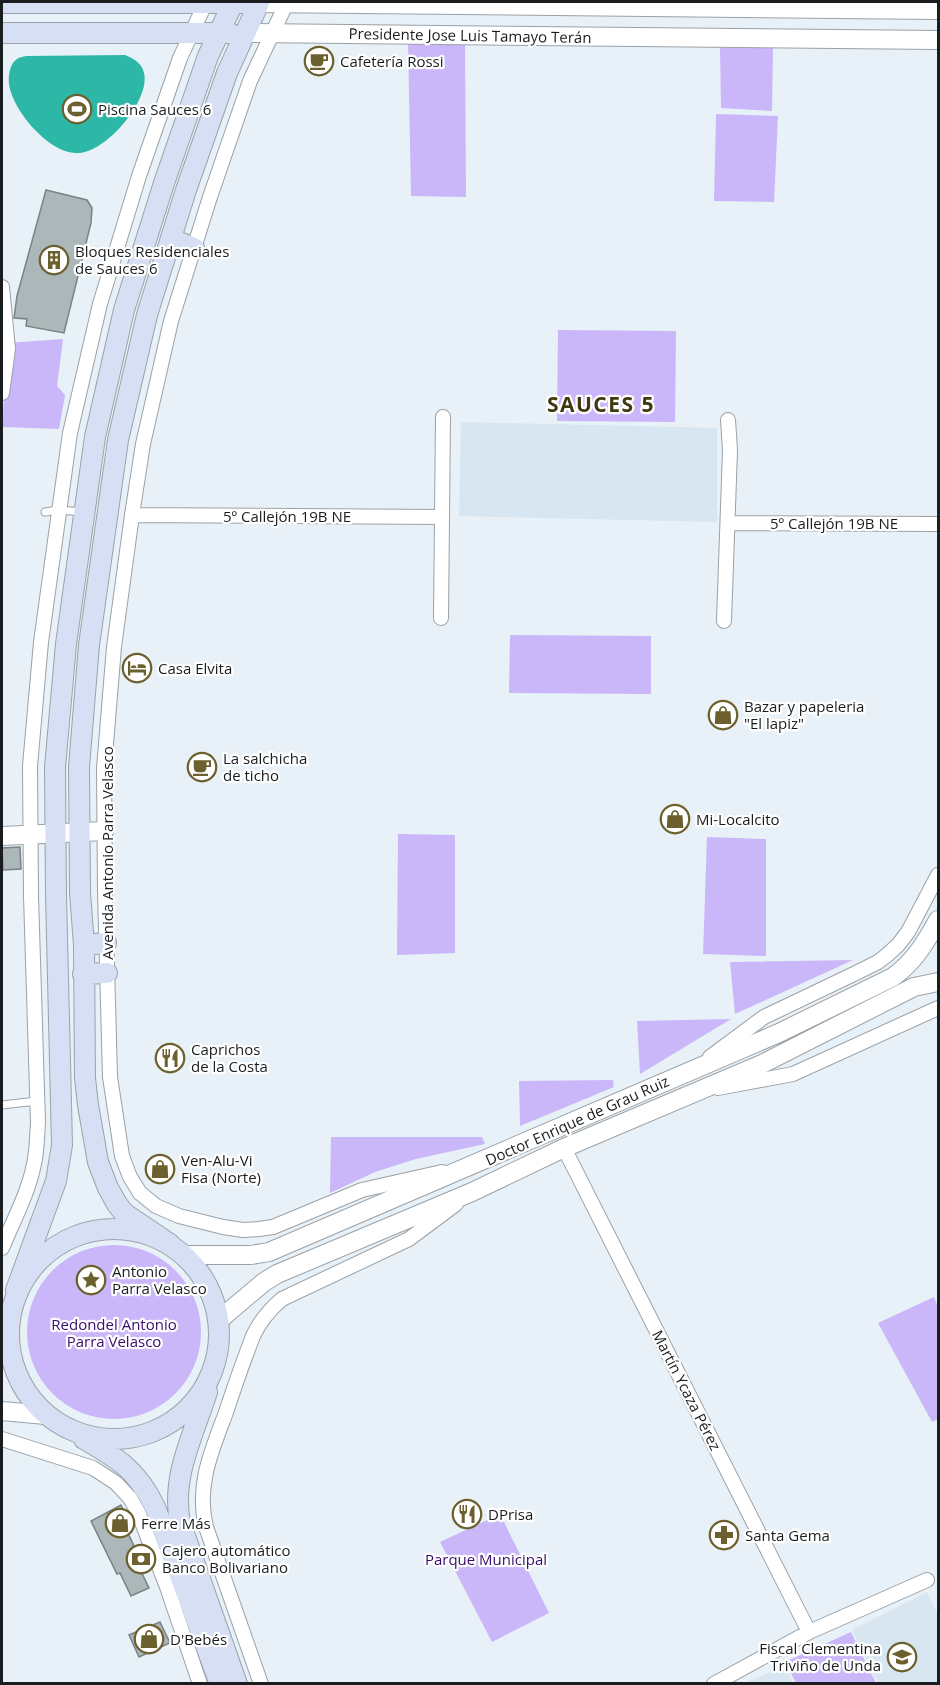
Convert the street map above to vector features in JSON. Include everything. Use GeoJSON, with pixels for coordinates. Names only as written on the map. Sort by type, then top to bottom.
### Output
{"type":"FeatureCollection","features":[{"type":"Feature","properties":{"kind":"main road"},"geometry":{"type":"LineString","coordinates":[[220,1683],[147,1490],[136,1475],[120,1462],[37,1407],[17,1377],[8,1348],[5,1322],[56,1181],[62,1145],[55,767],[66,644],[95,437],[124,310],[164,183],[208,56],[233,2]]}},
{"type":"Feature","properties":{"kind":"main road","name":"Presidente Jose Luis Tamayo Terán"},"geometry":{"type":"LineString","coordinates":[[2,3],[259,2]]}},
{"type":"Feature","properties":{"kind":"main road","name":"Avenida Antonio Parra Velasco"},"geometry":{"type":"LineString","coordinates":[[177,1249],[124,1213],[108,1188],[98,1162],[85,1078],[79,767],[89,645],[118,440],[147,315],[226,73],[259,2]]}},
{"type":"Feature","properties":{"kind":"main road","name":"Presidente Jose Luis Tamayo Terán"},"geometry":{"type":"LineString","coordinates":[[2,33],[245,33]]}},
{"type":"Feature","properties":{"kind":"main road"},"geometry":{"type":"LineString","coordinates":[[171,239],[194,248]]}},
{"type":"Feature","properties":{"kind":"main road"},"geometry":{"type":"LineString","coordinates":[[84,945],[106,943]]}},
{"type":"Feature","properties":{"kind":"main road"},"geometry":{"type":"LineString","coordinates":[[83,974],[107,973]]}},
{"type":"Feature","properties":{"kind":"main road"},"geometry":{"type":"LineString","coordinates":[[16,1290],[37,1260],[66,1239],[100,1229],[136,1230],[177,1249],[197,1267],[214,1298],[220,1334],[214,1369],[183,1463],[177,1493],[178,1509],[180,1522],[237,1683]]}},
{"type":"Feature","properties":{"kind":"main road"},"geometry":{"type":"LineString","coordinates":[[66,1428],[100,1439],[136,1437],[172,1422],[197,1400],[214,1369]]}},
{"type":"Feature","properties":{"kind":"street"},"geometry":{"type":"LineString","coordinates":[[2,1248],[26,1191],[37,1141],[30,766],[52,511],[100,304],[139,176],[180,58],[206,2]]}},
{"type":"Feature","properties":{"kind":"street","name":"Presidente Jose Luis Tamayo Terán"},"geometry":{"type":"LineString","coordinates":[[259,2],[785,5],[939,10]]}},
{"type":"Feature","properties":{"kind":"street","name":"Avenida Antonio Parra Velasco"},"geometry":{"type":"LineString","coordinates":[[287,2],[250,81],[171,321],[143,444],[132,515],[114,647],[104,768],[110,1077],[122,1156],[130,1177],[140,1193],[156,1206],[178,1216],[223,1227],[259,1229],[273,1227],[362,1190],[474,1165]]}},
{"type":"Feature","properties":{"kind":"street","name":"Presidente Jose Luis Tamayo Terán"},"geometry":{"type":"LineString","coordinates":[[245,33],[939,40]]}},
{"type":"Feature","properties":{"kind":"street"},"geometry":{"type":"LineString","coordinates":[[2,287],[8,349],[2,393]]}},
{"type":"Feature","properties":{"kind":"street"},"geometry":{"type":"LineString","coordinates":[[441,618],[443,417]]}},
{"type":"Feature","properties":{"kind":"street"},"geometry":{"type":"LineString","coordinates":[[724,621],[729,523],[728,420]]}},
{"type":"Feature","properties":{"kind":"street","name":"5º Callejón 19B NE"},"geometry":{"type":"LineString","coordinates":[[132,515],[442,517]]}},
{"type":"Feature","properties":{"kind":"street","name":"5º Callejón 19B NE"},"geometry":{"type":"LineString","coordinates":[[729,523],[939,524]]}},
{"type":"Feature","properties":{"kind":"street"},"geometry":{"type":"LineString","coordinates":[[2,836],[104,831]]}},
{"type":"Feature","properties":{"kind":"street"},"geometry":{"type":"LineString","coordinates":[[694,1068],[764,1017],[878,962],[887,955],[908,933],[939,875]]}},
{"type":"Feature","properties":{"kind":"street","name":"Doctor Enrique de Grau Ruiz"},"geometry":{"type":"LineString","coordinates":[[177,1249],[251,1255],[269,1252],[474,1165],[541,1134],[779,1033],[893,977],[906,968],[919,953],[939,920]]}},
{"type":"Feature","properties":{"kind":"street","name":"Doctor Enrique de Grau Ruiz"},"geometry":{"type":"LineString","coordinates":[[219,1320],[264,1282],[277,1274],[471,1192],[564,1148],[762,1064],[914,987],[939,982]]}},
{"type":"Feature","properties":{"kind":"street","name":"Doctor Enrique de Grau Ruiz"},"geometry":{"type":"LineString","coordinates":[[696,1093],[793,1074],[939,1008]]}},
{"type":"Feature","properties":{"kind":"street","name":"Martín Ycaza Pérez"},"geometry":{"type":"LineString","coordinates":[[564,1148],[809,1632]]}},
{"type":"Feature","properties":{"kind":"street"},"geometry":{"type":"LineString","coordinates":[[261,1683],[202,1510],[209,1458],[252,1336],[270,1309],[282,1299],[409,1239],[471,1192]]}},
{"type":"Feature","properties":{"kind":"street"},"geometry":{"type":"LineString","coordinates":[[2,1411],[46,1415]]}},
{"type":"Feature","properties":{"kind":"street"},"geometry":{"type":"LineString","coordinates":[[2,1439],[93,1468],[116,1483],[130,1498],[138,1512],[163,1577],[200,1683]]}},
{"type":"Feature","properties":{"kind":"street"},"geometry":{"type":"LineString","coordinates":[[714,1683],[809,1632],[927,1580]]}},
{"type":"Feature","properties":{"kind":"lane"},"geometry":{"type":"LineString","coordinates":[[52,511],[84,512]]}},
{"type":"Feature","properties":{"kind":"lane"},"geometry":{"type":"LineString","coordinates":[[2,1105],[37,1101]]}},
{"type":"Feature","properties":{"kind":"shaded area","name":"Piscina Sauces 6"},"geometry":{"type":"Polygon","coordinates":[[[125,55],[137,62],[143,70],[144,84],[140,97],[123,124],[99,146],[87,152],[64,151],[45,139],[23,116],[10,90],[10,70],[13,63],[20,57],[125,55]]]}},
{"type":"Feature","properties":{"kind":"shaded area"},"geometry":{"type":"Polygon","coordinates":[[[461,422],[717,428],[717,522],[459,516],[461,422]]]}},
{"type":"Feature","properties":{"kind":"shaded area","name":"Fiscal Clementina Triviño de Unda"},"geometry":{"type":"Polygon","coordinates":[[[927,1592],[938,1615],[938,1683],[878,1683],[852,1630],[927,1592]]]}},
{"type":"Feature","properties":{"kind":"shaded area"},"geometry":{"type":"Polygon","coordinates":[[[785,1666],[793,1683],[744,1683],[785,1666]]]}},
{"type":"Feature","properties":{"kind":"green space"},"geometry":{"type":"Polygon","coordinates":[[[408,43],[465,44],[466,197],[411,196],[408,43]]]}},
{"type":"Feature","properties":{"kind":"green space"},"geometry":{"type":"Polygon","coordinates":[[[773,47],[772,111],[721,108],[720,48],[773,47]]]}},
{"type":"Feature","properties":{"kind":"green space"},"geometry":{"type":"Polygon","coordinates":[[[716,114],[778,116],[774,202],[714,201],[716,114]]]}},
{"type":"Feature","properties":{"kind":"green space"},"geometry":{"type":"Polygon","coordinates":[[[558,330],[676,331],[675,422],[557,421],[558,330]]]}},
{"type":"Feature","properties":{"kind":"green space"},"geometry":{"type":"Polygon","coordinates":[[[63,339],[57,386],[65,395],[59,429],[2,427],[8,343],[63,339]]]}},
{"type":"Feature","properties":{"kind":"green space"},"geometry":{"type":"Polygon","coordinates":[[[510,635],[651,636],[651,694],[509,693],[510,635]]]}},
{"type":"Feature","properties":{"kind":"green space"},"geometry":{"type":"Polygon","coordinates":[[[398,834],[455,835],[455,953],[397,955],[398,834]]]}},
{"type":"Feature","properties":{"kind":"green space"},"geometry":{"type":"Polygon","coordinates":[[[707,837],[766,839],[766,956],[703,954],[707,837]]]}},
{"type":"Feature","properties":{"kind":"green space"},"geometry":{"type":"Polygon","coordinates":[[[853,960],[735,1014],[730,962],[853,960]]]}},
{"type":"Feature","properties":{"kind":"green space"},"geometry":{"type":"Polygon","coordinates":[[[731,1019],[640,1074],[637,1021],[731,1019]]]}},
{"type":"Feature","properties":{"kind":"green space"},"geometry":{"type":"Polygon","coordinates":[[[613,1080],[614,1087],[520,1126],[519,1081],[613,1080]]]}},
{"type":"Feature","properties":{"kind":"green space"},"geometry":{"type":"Polygon","coordinates":[[[331,1137],[482,1137],[485,1144],[416,1159],[375,1172],[330,1193],[331,1137]]]}},
{"type":"Feature","properties":{"kind":"green space","name":"Redondel Antonio Parra Velasco"},"geometry":{"type":"Polygon","coordinates":[[[114,1245],[131,1246],[147,1251],[163,1259],[176,1270],[187,1283],[195,1299],[200,1315],[200,1349],[195,1365],[187,1381],[176,1394],[163,1405],[147,1413],[131,1418],[114,1419],[97,1418],[81,1413],[65,1405],[52,1394],[41,1381],[33,1365],[28,1349],[27,1332],[28,1315],[33,1299],[41,1283],[52,1270],[65,1259],[81,1251],[97,1246],[114,1245]]]}},
{"type":"Feature","properties":{"kind":"green space"},"geometry":{"type":"Polygon","coordinates":[[[934,1297],[938,1307],[938,1419],[932,1422],[878,1323],[934,1297]]]}},
{"type":"Feature","properties":{"kind":"green space","name":"Parque Municipal"},"geometry":{"type":"Polygon","coordinates":[[[500,1514],[549,1613],[492,1642],[440,1542],[500,1514]]]}},
{"type":"Feature","properties":{"kind":"green space"},"geometry":{"type":"Polygon","coordinates":[[[851,1632],[876,1683],[796,1683],[785,1662],[851,1632]]]}},
{"type":"Feature","properties":{"kind":"building","name":"Bloques Residenciales de Sauces 6"},"geometry":{"type":"Polygon","coordinates":[[[46,190],[87,200],[92,208],[91,223],[64,333],[26,326],[27,319],[14,318],[17,296],[46,190]]]}},
{"type":"Feature","properties":{"kind":"building"},"geometry":{"type":"Polygon","coordinates":[[[20,847],[21,869],[3,870],[2,848],[20,847]]]}},
{"type":"Feature","properties":{"kind":"building"},"geometry":{"type":"Polygon","coordinates":[[[121,1505],[132,1528],[127,1531],[142,1563],[138,1565],[149,1588],[131,1596],[120,1573],[117,1574],[91,1521],[121,1505]]]}},
{"type":"Feature","properties":{"kind":"building","name":"D'Bebés"},"geometry":{"type":"Polygon","coordinates":[[[160,1622],[170,1643],[139,1657],[129,1635],[160,1622]]]}},
{"type":"Feature","properties":{"kind":"place","name":"Cafetería Rossi"},"geometry":{"type":"Point","coordinates":[319,61]}},
{"type":"Feature","properties":{"kind":"place","name":"Piscina Sauces 6"},"geometry":{"type":"Point","coordinates":[77,109]}},
{"type":"Feature","properties":{"kind":"place","name":"Bloques Residenciales de Sauces 6"},"geometry":{"type":"Point","coordinates":[54,260]}},
{"type":"Feature","properties":{"kind":"place","name":"Casa Elvita"},"geometry":{"type":"Point","coordinates":[137,668]}},
{"type":"Feature","properties":{"kind":"place","name":"Bazar y papeleria \"El lapiz\""},"geometry":{"type":"Point","coordinates":[723,715]}},
{"type":"Feature","properties":{"kind":"place","name":"La salchicha de ticho"},"geometry":{"type":"Point","coordinates":[202,767]}},
{"type":"Feature","properties":{"kind":"place","name":"Mi-Localcito"},"geometry":{"type":"Point","coordinates":[675,819]}},
{"type":"Feature","properties":{"kind":"place","name":"Caprichos de la Costa"},"geometry":{"type":"Point","coordinates":[170,1058]}},
{"type":"Feature","properties":{"kind":"place","name":"Ven-Alu-Vi Fisa (Norte)"},"geometry":{"type":"Point","coordinates":[160,1169]}},
{"type":"Feature","properties":{"kind":"place","name":"Antonio Parra Velasco"},"geometry":{"type":"Point","coordinates":[91,1280]}},
{"type":"Feature","properties":{"kind":"place","name":"DPrisa"},"geometry":{"type":"Point","coordinates":[467,1514]}},
{"type":"Feature","properties":{"kind":"place","name":"Ferre Más"},"geometry":{"type":"Point","coordinates":[120,1523]}},
{"type":"Feature","properties":{"kind":"place","name":"Santa Gema"},"geometry":{"type":"Point","coordinates":[724,1535]}},
{"type":"Feature","properties":{"kind":"place","name":"Cajero automático Banco Bolivariano"},"geometry":{"type":"Point","coordinates":[141,1559]}},
{"type":"Feature","properties":{"kind":"place","name":"D'Bebés"},"geometry":{"type":"Point","coordinates":[149,1639]}},
{"type":"Feature","properties":{"kind":"place","name":"Fiscal Clementina Triviño de Unda"},"geometry":{"type":"Point","coordinates":[902,1657]}},
{"type":"Feature","properties":{"kind":"district","name":"SAUCES 5"},"geometry":{"type":"Point","coordinates":[601,404]}}]}
